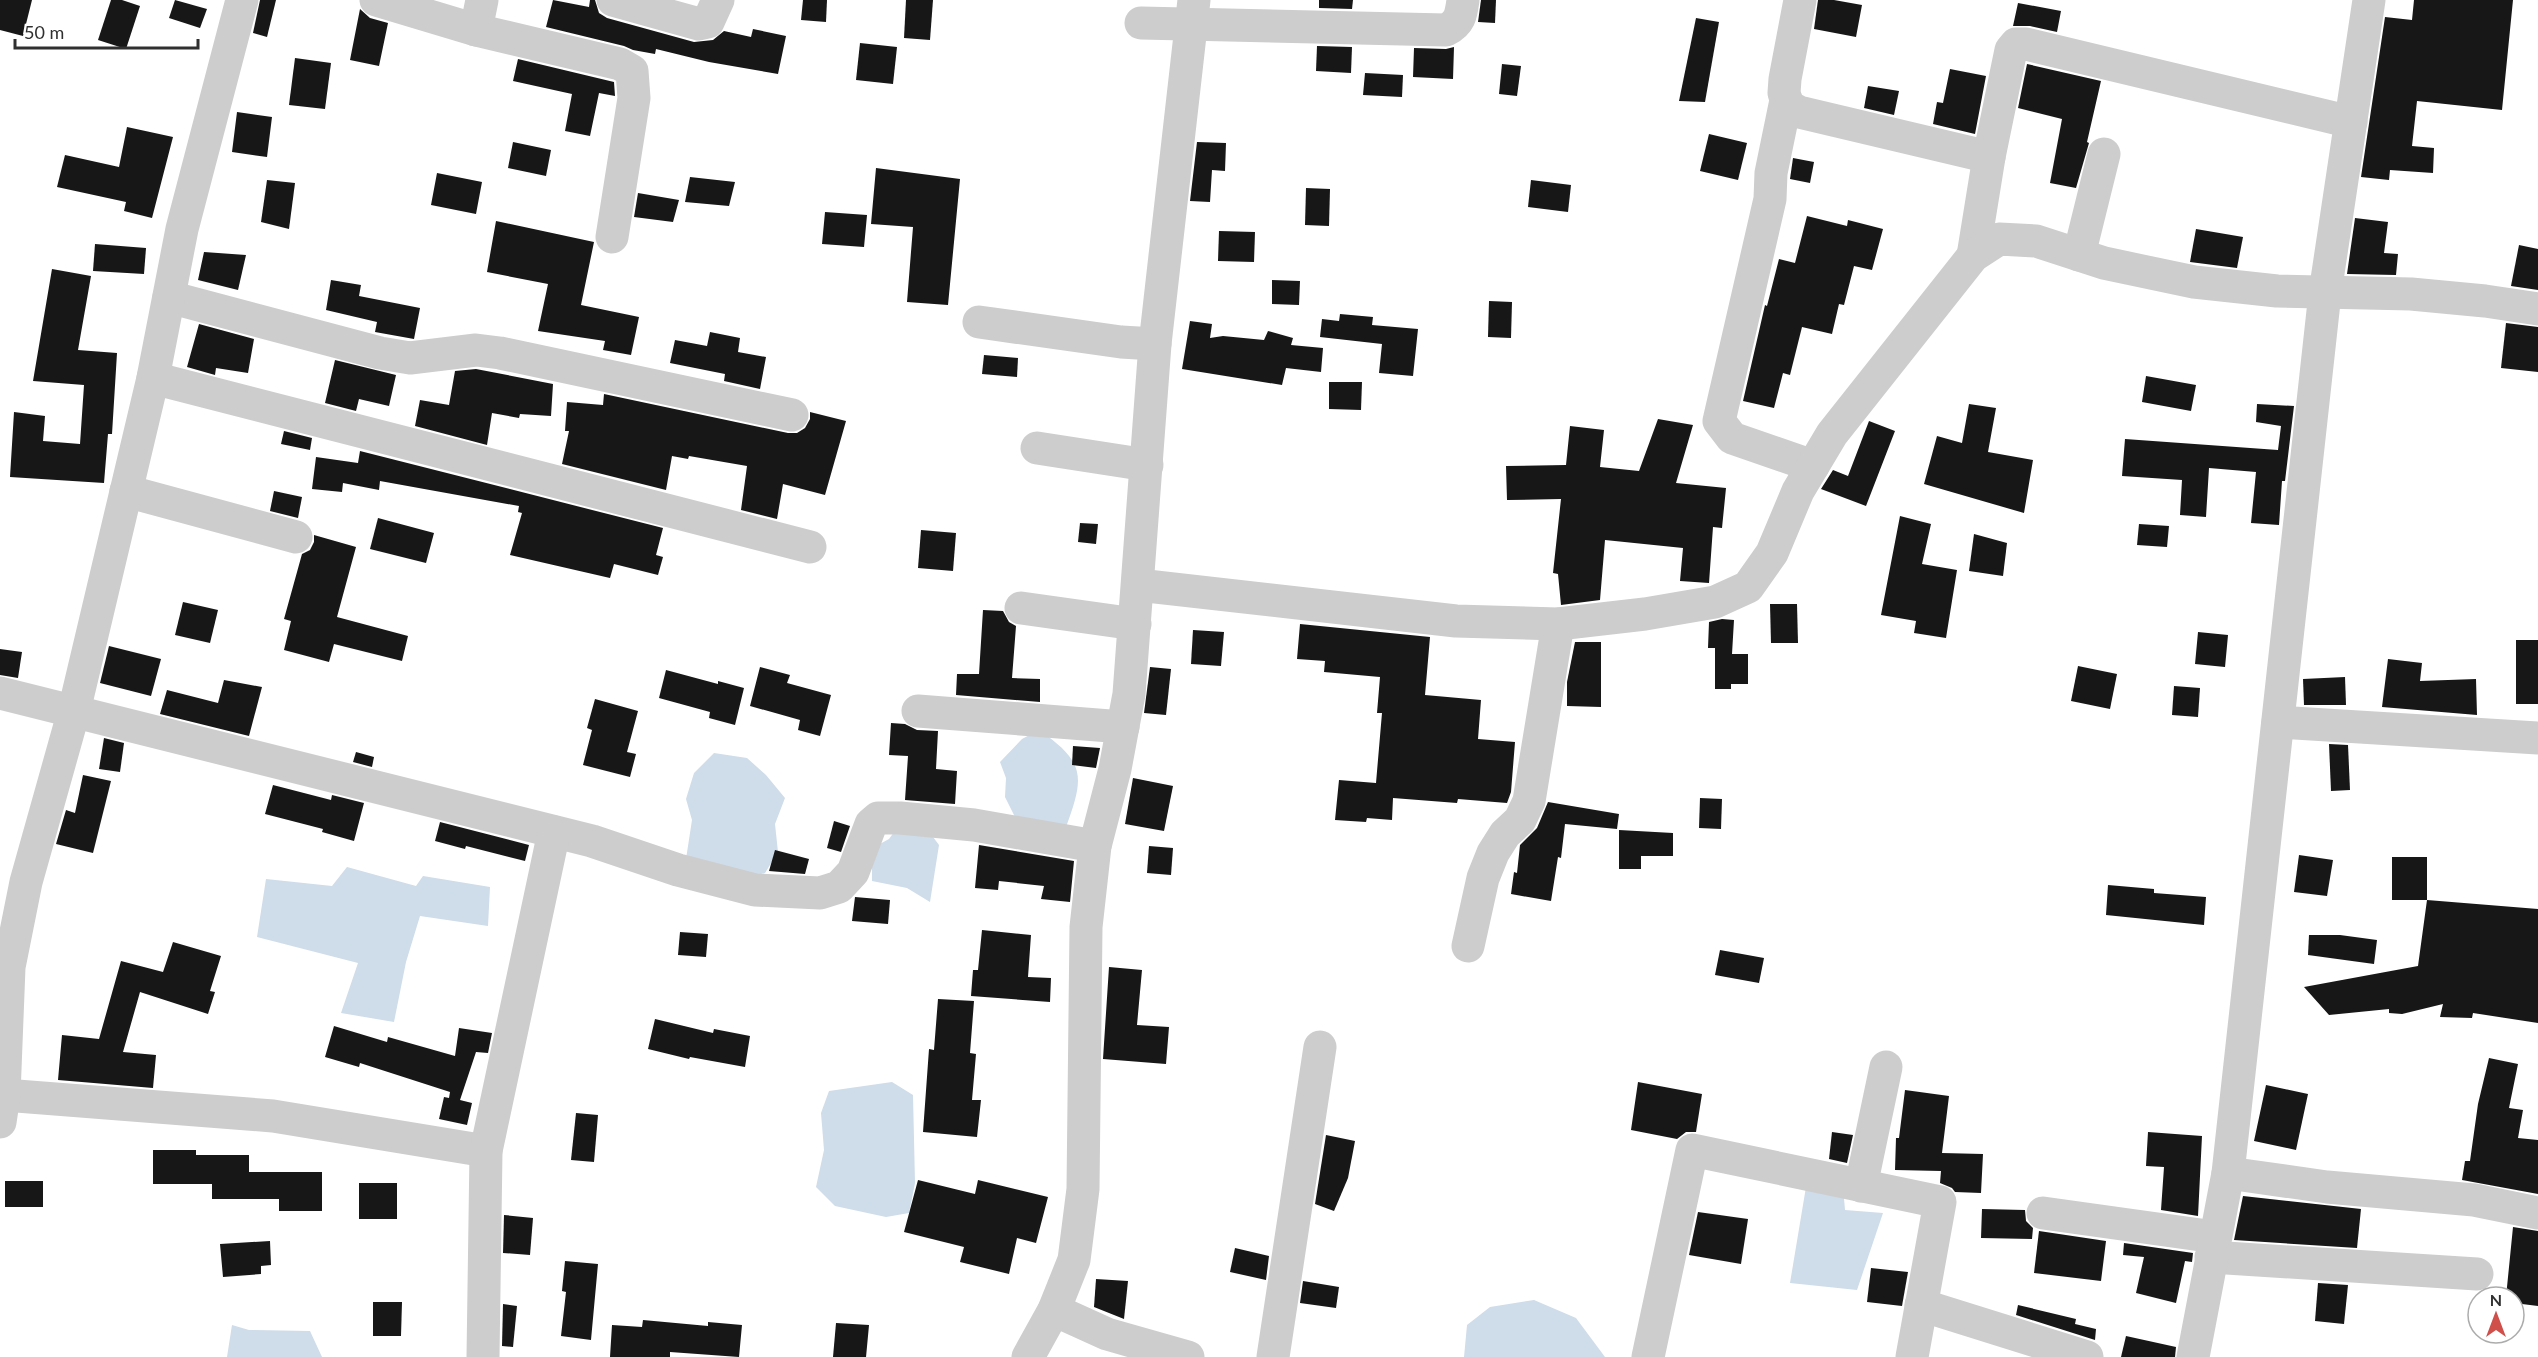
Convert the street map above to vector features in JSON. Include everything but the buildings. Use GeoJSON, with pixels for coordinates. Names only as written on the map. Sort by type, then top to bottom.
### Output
{"type":"FeatureCollection","features":[{"type":"Feature","properties":{"kind":"street"},"geometry":{"type":"LineString","coordinates":[[243,0],[182,229],[153,378],[74,711],[26,882],[9,967],[2,1109],[273,1116],[486,1151]]}},
{"type":"Feature","properties":{"kind":"street"},"geometry":{"type":"LineString","coordinates":[[376,0],[479,15],[620,64],[632,71],[634,98],[612,237]]}},
{"type":"Feature","properties":{"kind":"street"},"geometry":{"type":"LineString","coordinates":[[612,0],[699,24],[708,22],[718,0]]}},
{"type":"Feature","properties":{"kind":"street"},"geometry":{"type":"LineString","coordinates":[[1140,23],[1192,12],[1446,30],[1454,26],[1460,18],[1463,0]]}},
{"type":"Feature","properties":{"kind":"street"},"geometry":{"type":"LineString","coordinates":[[1800,0],[1785,79],[1784,93],[1788,106],[1799,112],[1989,157]]}},
{"type":"Feature","properties":{"kind":"street"},"geometry":{"type":"LineString","coordinates":[[2193,1357],[2228,1173],[2325,293],[2369,0]]}},
{"type":"Feature","properties":{"kind":"street"},"geometry":{"type":"LineString","coordinates":[[1028,1357],[1054,1311],[1074,1260],[1083,1189],[1086,927],[1095,846],[1115,768],[1129,694],[1155,344],[1192,12]]}},
{"type":"Feature","properties":{"kind":"street"},"geometry":{"type":"LineString","coordinates":[[1973,256],[1989,157],[2011,50],[2016,44],[2026,44],[2351,122]]}},
{"type":"Feature","properties":{"kind":"street"},"geometry":{"type":"LineString","coordinates":[[1786,100],[1771,173],[1770,199],[1719,421],[1732,438],[1813,466]]}},
{"type":"Feature","properties":{"kind":"street"},"geometry":{"type":"LineString","coordinates":[[2079,255],[2104,154]]}},
{"type":"Feature","properties":{"kind":"street"},"geometry":{"type":"LineString","coordinates":[[1138,585],[1456,621],[1558,624],[1645,614],[1715,602],[1749,587],[1772,553],[1798,491],[1832,434],[1973,256],[1999,239],[2036,241],[2104,263],[2194,282],[2277,291],[2411,294],[2538,309]]}},
{"type":"Feature","properties":{"kind":"street"},"geometry":{"type":"LineString","coordinates":[[169,297],[380,353],[410,358],[454,351],[476,350],[500,353],[792,415]]}},
{"type":"Feature","properties":{"kind":"street"},"geometry":{"type":"LineString","coordinates":[[979,322],[1121,342],[1155,344]]}},
{"type":"Feature","properties":{"kind":"street"},"geometry":{"type":"LineString","coordinates":[[153,378],[810,547]]}},
{"type":"Feature","properties":{"kind":"street"},"geometry":{"type":"LineString","coordinates":[[1037,448],[1147,465]]}},
{"type":"Feature","properties":{"kind":"street"},"geometry":{"type":"LineString","coordinates":[[126,491],[296,537]]}},
{"type":"Feature","properties":{"kind":"street"},"geometry":{"type":"LineString","coordinates":[[1021,608],[1135,624]]}},
{"type":"Feature","properties":{"kind":"street"},"geometry":{"type":"LineString","coordinates":[[1468,946],[1483,878],[1493,853],[1505,834],[1520,820],[1529,801],[1558,624]]}},
{"type":"Feature","properties":{"kind":"street"},"geometry":{"type":"LineString","coordinates":[[0,693],[592,841],[678,870],[755,890],[820,893],[839,887],[853,872],[871,824],[879,818],[974,825],[1095,846]]}},
{"type":"Feature","properties":{"kind":"street"},"geometry":{"type":"LineString","coordinates":[[918,711],[1123,727]]}},
{"type":"Feature","properties":{"kind":"street"},"geometry":{"type":"LineString","coordinates":[[2278,722],[2538,738]]}},
{"type":"Feature","properties":{"kind":"street"},"geometry":{"type":"LineString","coordinates":[[483,1357],[486,1151],[554,832]]}},
{"type":"Feature","properties":{"kind":"street"},"geometry":{"type":"LineString","coordinates":[[1273,1357],[1320,1047]]}},
{"type":"Feature","properties":{"kind":"street"},"geometry":{"type":"LineString","coordinates":[[1862,1186],[1886,1067]]}},
{"type":"Feature","properties":{"kind":"street"},"geometry":{"type":"LineString","coordinates":[[1648,1357],[1692,1150],[1940,1202],[1912,1357]]}},
{"type":"Feature","properties":{"kind":"street"},"geometry":{"type":"LineString","coordinates":[[2228,1173],[2327,1186],[2474,1200],[2538,1213]]}},
{"type":"Feature","properties":{"kind":"street"},"geometry":{"type":"LineString","coordinates":[[2043,1213],[2213,1247],[2477,1274]]}},
{"type":"Feature","properties":{"kind":"street"},"geometry":{"type":"LineString","coordinates":[[1921,1305],[2087,1357]]}},
{"type":"Feature","properties":{"kind":"street"},"geometry":{"type":"LineString","coordinates":[[1054,1311],[1107,1334],[1188,1357]]}},
{"type":"Feature","properties":{"kind":"water"},"geometry":{"type":"Polygon","coordinates":[[[1039,730],[1065,751],[1077,771],[1076,795],[1066,827],[1015,817],[1005,797],[1006,778],[1000,762],[1022,739],[1039,730]]]}},
{"type":"Feature","properties":{"kind":"water"},"geometry":{"type":"Polygon","coordinates":[[[714,753],[747,758],[766,775],[785,798],[775,824],[778,852],[765,873],[735,882],[686,859],[692,820],[686,799],[694,773],[714,753]]]}},
{"type":"Feature","properties":{"kind":"water"},"geometry":{"type":"Polygon","coordinates":[[[897,828],[927,829],[939,845],[930,902],[907,888],[872,881],[872,863],[878,845],[889,839],[897,828]]]}},
{"type":"Feature","properties":{"kind":"water"},"geometry":{"type":"Polygon","coordinates":[[[347,867],[416,886],[423,876],[490,887],[488,926],[420,916],[406,962],[394,1022],[341,1013],[358,963],[257,937],[266,879],[332,886],[347,867]]]}},
{"type":"Feature","properties":{"kind":"water"},"geometry":{"type":"Polygon","coordinates":[[[892,1082],[913,1095],[915,1183],[909,1213],[886,1217],[835,1206],[816,1187],[824,1150],[821,1113],[829,1091],[892,1082]]]}},
{"type":"Feature","properties":{"kind":"water"},"geometry":{"type":"Polygon","coordinates":[[[1807,1181],[1843,1187],[1845,1210],[1883,1213],[1857,1290],[1790,1283],[1807,1181]]]}},
{"type":"Feature","properties":{"kind":"water"},"geometry":{"type":"Polygon","coordinates":[[[1534,1300],[1576,1318],[1605,1357],[1464,1357],[1467,1325],[1490,1307],[1534,1300]]]}},
{"type":"Feature","properties":{"kind":"water"},"geometry":{"type":"Polygon","coordinates":[[[232,1325],[249,1330],[310,1331],[322,1357],[227,1357],[232,1325]]]}}]}
